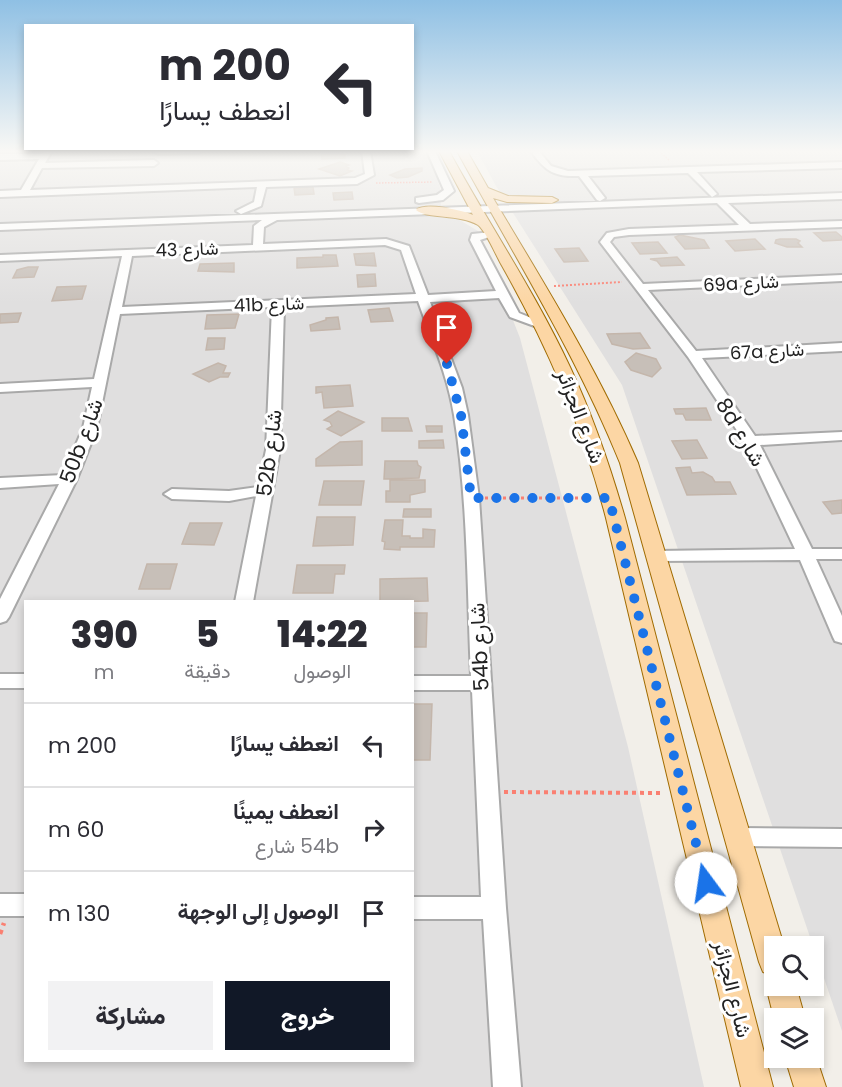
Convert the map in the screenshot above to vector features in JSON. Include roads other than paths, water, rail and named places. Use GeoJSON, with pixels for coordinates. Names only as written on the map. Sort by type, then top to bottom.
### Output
{"type":"FeatureCollection","features":[{"type":"Feature","properties":{"kind":"main road"},"geometry":{"type":"LineString","coordinates":[[414,205],[438,202]]}},
{"type":"Feature","properties":{"kind":"main road","name":"شارع الجزائر"},"geometry":{"type":"LineString","coordinates":[[476,202],[542,287],[588,369],[615,426],[629,463],[767,936]]}},
{"type":"Feature","properties":{"kind":"main road","name":"شارع الجزائر"},"geometry":{"type":"LineString","coordinates":[[482,202],[577,397],[597,453],[757,1087]]}},
{"type":"Feature","properties":{"kind":"main road"},"geometry":{"type":"LineString","coordinates":[[486,212],[503,202]]}},
{"type":"Feature","properties":{"kind":"main road"},"geometry":{"type":"LineString","coordinates":[[537,202],[551,203]]}},
{"type":"Feature","properties":{"kind":"main road"},"geometry":{"type":"LineString","coordinates":[[414,205],[459,213],[486,212],[510,217],[516,212],[551,203]]}},
{"type":"Feature","properties":{"kind":"main road"},"geometry":{"type":"LineString","coordinates":[[804,1068],[810,1087]]}},
{"type":"Feature","properties":{"kind":"street"},"geometry":{"type":"LineString","coordinates":[[241,214],[260,202],[277,213]]}},
{"type":"Feature","properties":{"kind":"street"},"geometry":{"type":"LineString","coordinates":[[0,227],[414,205],[424,202]]}},
{"type":"Feature","properties":{"kind":"street"},"geometry":{"type":"LineString","coordinates":[[258,247],[260,226],[277,213],[357,205],[414,205],[486,212],[563,202]]}},
{"type":"Feature","properties":{"kind":"street"},"geometry":{"type":"LineString","coordinates":[[551,203],[586,202]]}},
{"type":"Feature","properties":{"kind":"street"},"geometry":{"type":"LineString","coordinates":[[721,202],[748,228],[842,224]]}},
{"type":"Feature","properties":{"kind":"street"},"geometry":{"type":"LineString","coordinates":[[486,212],[474,240],[516,317],[540,324]]}},
{"type":"Feature","properties":{"kind":"street"},"geometry":{"type":"LineString","coordinates":[[241,214],[260,226]]}},
{"type":"Feature","properties":{"kind":"street","name":"8d شارع"},"geometry":{"type":"LineString","coordinates":[[748,228],[619,233],[606,239],[605,243],[693,355],[751,441],[806,555],[842,637]]}},
{"type":"Feature","properties":{"kind":"street","name":"54b شارع"},"geometry":{"type":"LineString","coordinates":[[373,243],[386,242],[405,248],[455,388],[462,424],[471,498],[494,908],[507,1087]]}},
{"type":"Feature","properties":{"kind":"street","name":"شارع 43"},"geometry":{"type":"LineString","coordinates":[[0,258],[373,243]]}},
{"type":"Feature","properties":{"kind":"street","name":"50b شارع"},"geometry":{"type":"LineString","coordinates":[[0,617],[69,479],[90,428],[128,252]]}},
{"type":"Feature","properties":{"kind":"street","name":"69a شارع"},"geometry":{"type":"LineString","coordinates":[[638,284],[842,278]]}},
{"type":"Feature","properties":{"kind":"street","name":"41b شارع"},"geometry":{"type":"LineString","coordinates":[[116,311],[503,294]]}},
{"type":"Feature","properties":{"kind":"street","name":"52b شارع"},"geometry":{"type":"LineString","coordinates":[[244,600],[265,496],[275,418],[278,303]]}},
{"type":"Feature","properties":{"kind":"street","name":"67a شارع"},"geometry":{"type":"LineString","coordinates":[[693,355],[842,347]]}},
{"type":"Feature","properties":{"kind":"street"},"geometry":{"type":"LineString","coordinates":[[0,388],[101,383]]}},
{"type":"Feature","properties":{"kind":"street"},"geometry":{"type":"LineString","coordinates":[[751,441],[842,436]]}},
{"type":"Feature","properties":{"kind":"street"},"geometry":{"type":"LineString","coordinates":[[0,483],[69,479]]}},
{"type":"Feature","properties":{"kind":"street"},"geometry":{"type":"LineString","coordinates":[[172,494],[265,496]]}},
{"type":"Feature","properties":{"kind":"street"},"geometry":{"type":"LineString","coordinates":[[656,556],[842,554]]}},
{"type":"Feature","properties":{"kind":"street"},"geometry":{"type":"LineString","coordinates":[[0,681],[24,681]]}},
{"type":"Feature","properties":{"kind":"street"},"geometry":{"type":"LineString","coordinates":[[414,682],[481,683]]}},
{"type":"Feature","properties":{"kind":"street"},"geometry":{"type":"LineString","coordinates":[[738,837],[842,838]]}},
{"type":"Feature","properties":{"kind":"street"},"geometry":{"type":"LineString","coordinates":[[0,904],[24,905]]}},
{"type":"Feature","properties":{"kind":"street"},"geometry":{"type":"LineString","coordinates":[[414,908],[494,908]]}}]}
